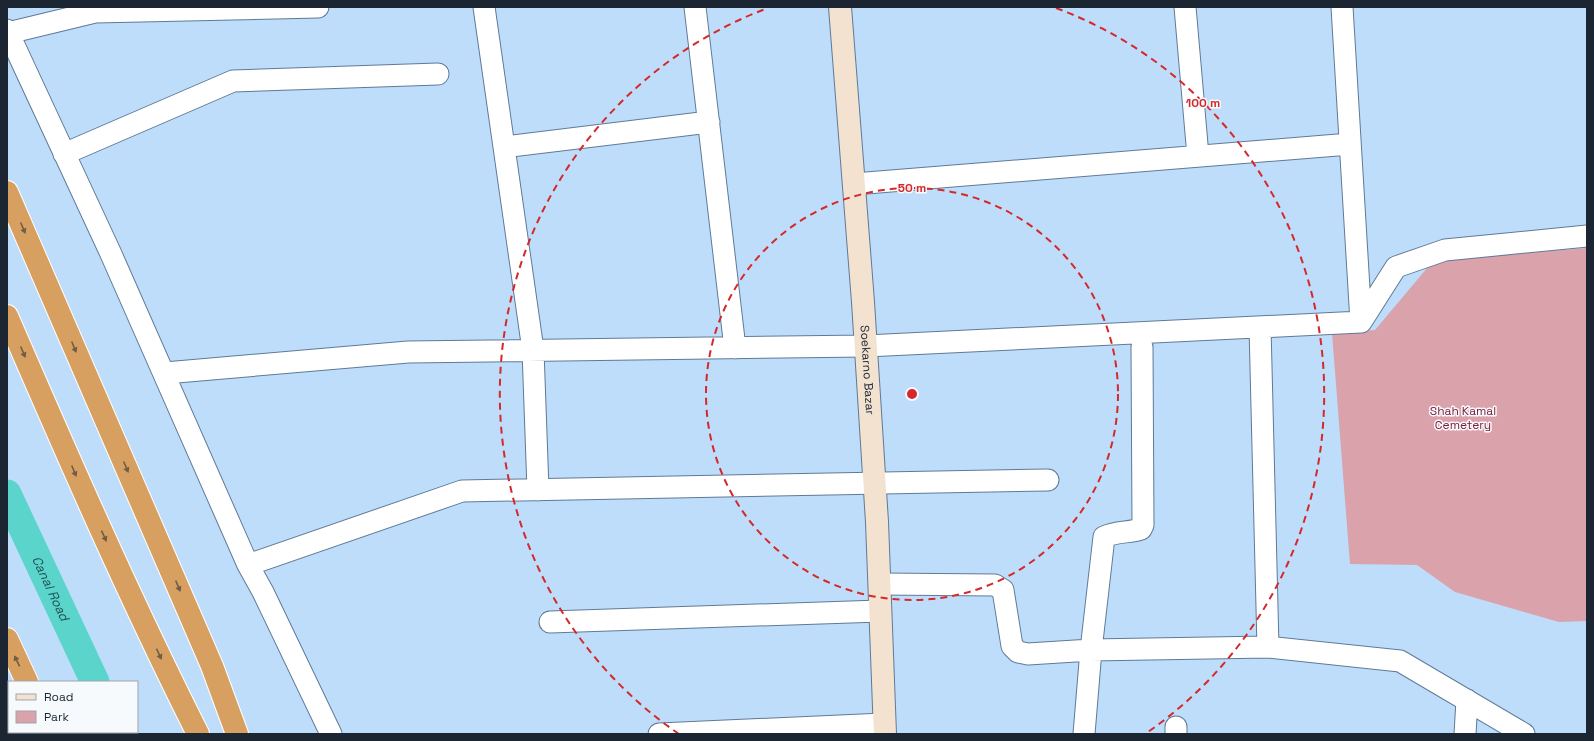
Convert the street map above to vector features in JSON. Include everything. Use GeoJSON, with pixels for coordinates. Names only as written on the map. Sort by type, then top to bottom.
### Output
{"type":"FeatureCollection","features":[{"type":"Feature","properties":{"kind":"highway"},"geometry":{"type":"LineString","coordinates":[[7,192],[212,666],[237,734]]}},
{"type":"Feature","properties":{"kind":"highway"},"geometry":{"type":"LineString","coordinates":[[7,316],[87,501],[198,734]]}},
{"type":"Feature","properties":{"kind":"highway"},"geometry":{"type":"LineString","coordinates":[[7,640],[27,681]]}},
{"type":"Feature","properties":{"kind":"street"},"geometry":{"type":"LineString","coordinates":[[318,7],[95,12],[8,32],[165,373],[248,565],[263,592],[331,734]]}},
{"type":"Feature","properties":{"kind":"street"},"geometry":{"type":"LineString","coordinates":[[484,7],[533,350],[538,490]]}},
{"type":"Feature","properties":{"kind":"street"},"geometry":{"type":"LineString","coordinates":[[695,7],[735,348]]}},
{"type":"Feature","properties":{"kind":"street","name":"Soekarno Bazar"},"geometry":{"type":"LineString","coordinates":[[840,7],[875,484],[880,584],[884,729]]}},
{"type":"Feature","properties":{"kind":"street"},"geometry":{"type":"LineString","coordinates":[[1185,7],[1198,156]]}},
{"type":"Feature","properties":{"kind":"street"},"geometry":{"type":"LineString","coordinates":[[1342,7],[1361,322]]}},
{"type":"Feature","properties":{"kind":"street"},"geometry":{"type":"LineString","coordinates":[[64,154],[233,81],[438,74]]}},
{"type":"Feature","properties":{"kind":"street"},"geometry":{"type":"LineString","coordinates":[[504,147],[709,122]]}},
{"type":"Feature","properties":{"kind":"street"},"geometry":{"type":"LineString","coordinates":[[854,184],[1350,144]]}},
{"type":"Feature","properties":{"kind":"street"},"geometry":{"type":"LineString","coordinates":[[1361,322],[1396,267],[1445,250],[1587,236]]}},
{"type":"Feature","properties":{"kind":"street"},"geometry":{"type":"LineString","coordinates":[[165,373],[408,352],[866,346],[1361,322]]}},
{"type":"Feature","properties":{"kind":"street"},"geometry":{"type":"LineString","coordinates":[[1260,327],[1268,647]]}},
{"type":"Feature","properties":{"kind":"street"},"geometry":{"type":"LineString","coordinates":[[1084,734],[1091,650],[1104,537],[1112,533],[1136,530],[1141,528],[1143,524],[1142,348]]}},
{"type":"Feature","properties":{"kind":"street"},"geometry":{"type":"LineString","coordinates":[[248,565],[462,491],[1048,480]]}},
{"type":"Feature","properties":{"kind":"street"},"geometry":{"type":"LineString","coordinates":[[880,584],[995,585],[1003,590],[1012,646],[1018,652],[1028,654],[1091,650],[1268,647],[1400,661],[1524,734]]}},
{"type":"Feature","properties":{"kind":"street"},"geometry":{"type":"LineString","coordinates":[[550,622],[880,612]]}},
{"type":"Feature","properties":{"kind":"street"},"geometry":{"type":"LineString","coordinates":[[1465,734],[1467,700]]}},
{"type":"Feature","properties":{"kind":"street"},"geometry":{"type":"LineString","coordinates":[[659,734],[884,729]]}},
{"type":"Feature","properties":{"kind":"green space","name":"Shah Kamal Cemetery"},"geometry":{"type":"Polygon","coordinates":[[[1587,248],[1587,621],[1559,622],[1455,592],[1417,565],[1350,564],[1332,333],[1375,330],[1433,261],[1587,248]]]}},
{"type":"Feature","properties":{"kind":"waterway","name":"Canal Road"},"geometry":{"type":"LineString","coordinates":[[7,494],[95,681]]}}]}
